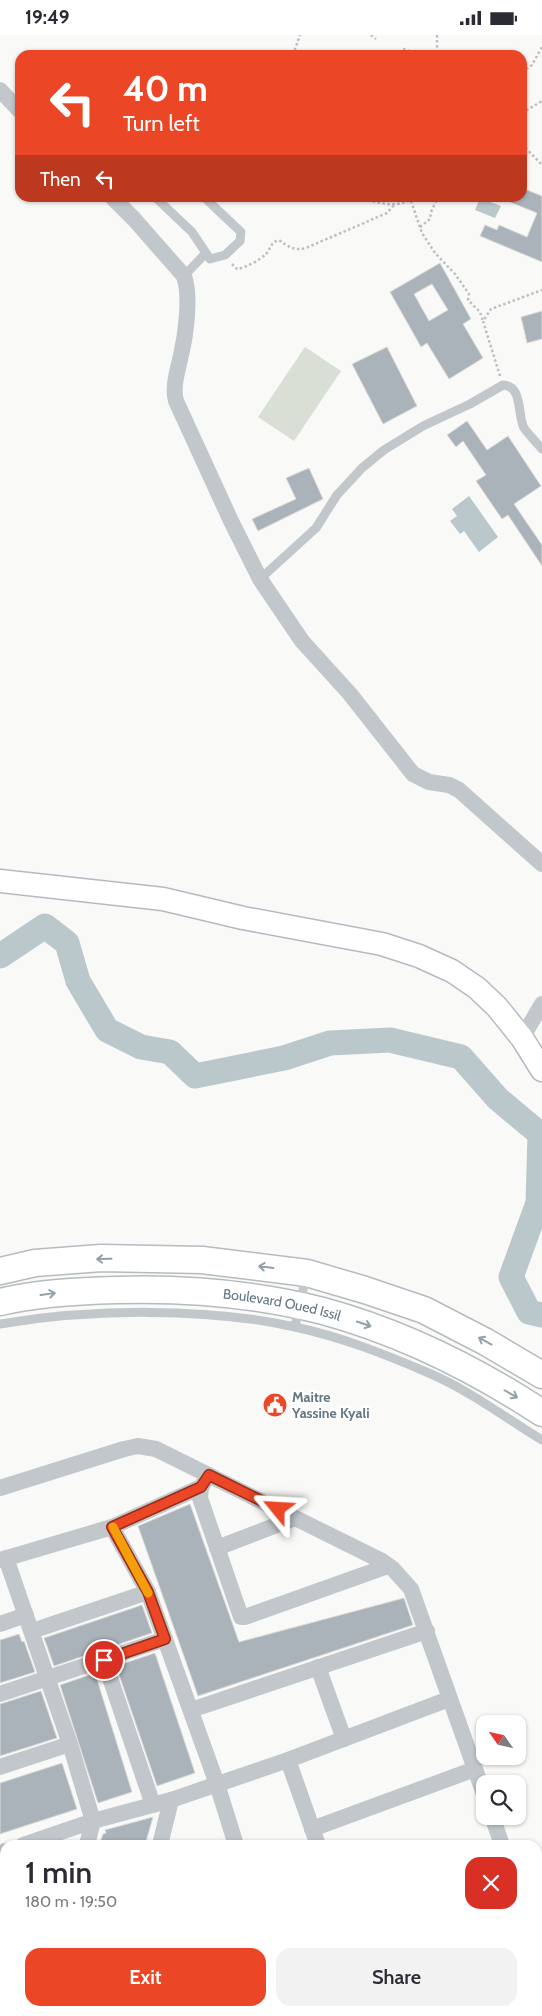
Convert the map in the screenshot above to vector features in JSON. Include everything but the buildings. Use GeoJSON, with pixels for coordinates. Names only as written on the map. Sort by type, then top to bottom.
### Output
{"type":"FeatureCollection","features":[{"type":"Feature","properties":{"kind":"main road"},"geometry":{"type":"LineString","coordinates":[[0,1271],[35,1263],[110,1258],[202,1260],[306,1273],[424,1309],[542,1375]]}},
{"type":"Feature","properties":{"kind":"main road","name":"Boulevard Oued Issil"},"geometry":{"type":"LineString","coordinates":[[0,1302],[70,1291],[142,1289],[225,1293],[296,1316],[352,1320],[413,1344],[465,1368],[542,1413]]}},
{"type":"Feature","properties":{"kind":"street"},"geometry":{"type":"LineString","coordinates":[[0,90],[15,106]]}},
{"type":"Feature","properties":{"kind":"street"},"geometry":{"type":"LineString","coordinates":[[117,202],[184,276],[187,285],[187,295],[183,348],[174,387],[176,401],[260,579],[302,641],[350,693],[413,774],[429,782],[449,785],[458,790],[542,864]]}},
{"type":"Feature","properties":{"kind":"street"},"geometry":{"type":"LineString","coordinates":[[0,881],[163,899],[252,920],[382,944],[419,956],[452,971],[477,988],[497,1007],[522,1038],[542,1070]]}},
{"type":"Feature","properties":{"kind":"street"},"geometry":{"type":"LineString","coordinates":[[522,1038],[542,1004]]}},
{"type":"Feature","properties":{"kind":"street"},"geometry":{"type":"LineString","coordinates":[[0,1488],[124,1449],[138,1446],[156,1449],[165,1452],[205,1481],[295,1518],[382,1561],[411,1589],[477,1775]]}},
{"type":"Feature","properties":{"kind":"street"},"geometry":{"type":"LineString","coordinates":[[87,1840],[93,1821],[70,1744],[32,1631],[3,1559],[112,1527],[205,1481]]}},
{"type":"Feature","properties":{"kind":"street"},"geometry":{"type":"LineString","coordinates":[[205,1481],[200,1498],[239,1614],[245,1617],[388,1566]]}},
{"type":"Feature","properties":{"kind":"street"},"geometry":{"type":"LineString","coordinates":[[217,1548],[295,1518]]}},
{"type":"Feature","properties":{"kind":"street"},"geometry":{"type":"LineString","coordinates":[[112,1527],[148,1592],[217,1784],[234,1840]]}},
{"type":"Feature","properties":{"kind":"street"},"geometry":{"type":"LineString","coordinates":[[32,1631],[148,1592]]}},
{"type":"Feature","properties":{"kind":"street"},"geometry":{"type":"LineString","coordinates":[[0,1624],[26,1615]]}},
{"type":"Feature","properties":{"kind":"street"},"geometry":{"type":"LineString","coordinates":[[191,1710],[427,1631]]}},
{"type":"Feature","properties":{"kind":"street"},"geometry":{"type":"LineString","coordinates":[[0,1694],[165,1639]]}},
{"type":"Feature","properties":{"kind":"street"},"geometry":{"type":"LineString","coordinates":[[104,1660],[153,1805]]}},
{"type":"Feature","properties":{"kind":"street"},"geometry":{"type":"LineString","coordinates":[[318,1667],[344,1739]]}},
{"type":"Feature","properties":{"kind":"street"},"geometry":{"type":"LineString","coordinates":[[38,1840],[93,1821],[172,1800],[288,1760],[449,1699]]}},
{"type":"Feature","properties":{"kind":"street"},"geometry":{"type":"LineString","coordinates":[[0,1767],[70,1744]]}},
{"type":"Feature","properties":{"kind":"street"},"geometry":{"type":"LineString","coordinates":[[288,1760],[316,1840]]}},
{"type":"Feature","properties":{"kind":"street"},"geometry":{"type":"LineString","coordinates":[[312,1829],[475,1769]]}},
{"type":"Feature","properties":{"kind":"street"},"geometry":{"type":"LineString","coordinates":[[161,1840],[172,1800]]}},
{"type":"Feature","properties":{"kind":"street"},"geometry":{"type":"LineString","coordinates":[[494,1825],[498,1840]]}},
{"type":"Feature","properties":{"kind":"lane"},"geometry":{"type":"LineString","coordinates":[[160,202],[192,232],[210,259],[225,255],[240,241],[241,233],[209,202]]}},
{"type":"Feature","properties":{"kind":"lane"},"geometry":{"type":"LineString","coordinates":[[184,276],[206,253]]}},
{"type":"Feature","properties":{"kind":"lane"},"geometry":{"type":"LineString","coordinates":[[260,579],[316,528],[336,495],[362,467],[384,450],[423,426],[470,404],[503,385],[509,385],[514,390],[524,427],[542,449]]}},
{"type":"Feature","properties":{"kind":"lane"},"geometry":{"type":"LineString","coordinates":[[296,1316],[306,1273]]}},
{"type":"Feature","properties":{"kind":"lane"},"geometry":{"type":"LineString","coordinates":[[0,1324],[43,1317],[156,1313],[234,1317],[296,1316],[432,1375],[542,1440]]}},
{"type":"Feature","properties":{"kind":"path"},"geometry":{"type":"LineString","coordinates":[[295,50],[300,35]]}},
{"type":"Feature","properties":{"kind":"path"},"geometry":{"type":"LineString","coordinates":[[371,35],[376,39]]}},
{"type":"Feature","properties":{"kind":"path"},"geometry":{"type":"LineString","coordinates":[[437,35],[438,50]]}},
{"type":"Feature","properties":{"kind":"path"},"geometry":{"type":"LineString","coordinates":[[527,68],[532,65],[542,47]]}},
{"type":"Feature","properties":{"kind":"path"},"geometry":{"type":"LineString","coordinates":[[527,110],[542,101]]}},
{"type":"Feature","properties":{"kind":"path"},"geometry":{"type":"LineString","coordinates":[[527,149],[542,165]]}},
{"type":"Feature","properties":{"kind":"path"},"geometry":{"type":"LineString","coordinates":[[379,202],[394,205],[403,205],[409,202]]}},
{"type":"Feature","properties":{"kind":"path"},"geometry":{"type":"LineString","coordinates":[[411,202],[420,228],[435,253],[455,274],[469,294],[468,300],[480,311],[503,385]]}},
{"type":"Feature","properties":{"kind":"path"},"geometry":{"type":"LineString","coordinates":[[420,228],[430,219],[436,202]]}},
{"type":"Feature","properties":{"kind":"path"},"geometry":{"type":"LineString","coordinates":[[225,255],[237,269],[243,268],[266,253],[274,241],[279,240],[291,249],[306,248],[388,213],[394,205]]}},
{"type":"Feature","properties":{"kind":"path"},"geometry":{"type":"LineString","coordinates":[[483,321],[491,309],[542,290]]}},
{"type":"Feature","properties":{"kind":"shaded area"},"geometry":{"type":"Polygon","coordinates":[[[478,202],[490,202],[501,206],[495,218],[475,210],[478,202]]]}},
{"type":"Feature","properties":{"kind":"shaded area"},"geometry":{"type":"Polygon","coordinates":[[[305,347],[341,371],[294,441],[258,417],[305,347]]]}},
{"type":"Feature","properties":{"kind":"shaded area"},"geometry":{"type":"Polygon","coordinates":[[[469,496],[498,537],[479,552],[464,531],[460,534],[450,521],[457,516],[452,509],[469,496]]]}},
{"type":"Feature","properties":{"kind":"waterway"},"geometry":{"type":"LineString","coordinates":[[0,956],[45,926],[67,943],[78,981],[107,1030],[141,1047],[170,1052],[195,1076],[284,1058],[330,1043],[390,1040],[461,1057],[498,1099],[540,1134],[538,1203],[511,1277],[529,1312],[542,1315]]}},
{"type":"Feature","properties":{"kind":"slow traffic"},"geometry":{"type":"LineString","coordinates":[[113,1527],[148,1593]]}},
{"type":"Feature","properties":{"kind":"place","name":"Maitre Yassine Kyali"},"geometry":{"type":"Point","coordinates":[275,1405]}},
{"type":"Feature","properties":{"kind":"route"},"geometry":{"type":"LineString","coordinates":[[104,1660],[165,1639],[148,1592],[112,1527],[201,1487],[209,1475],[278,1509]]}}]}
